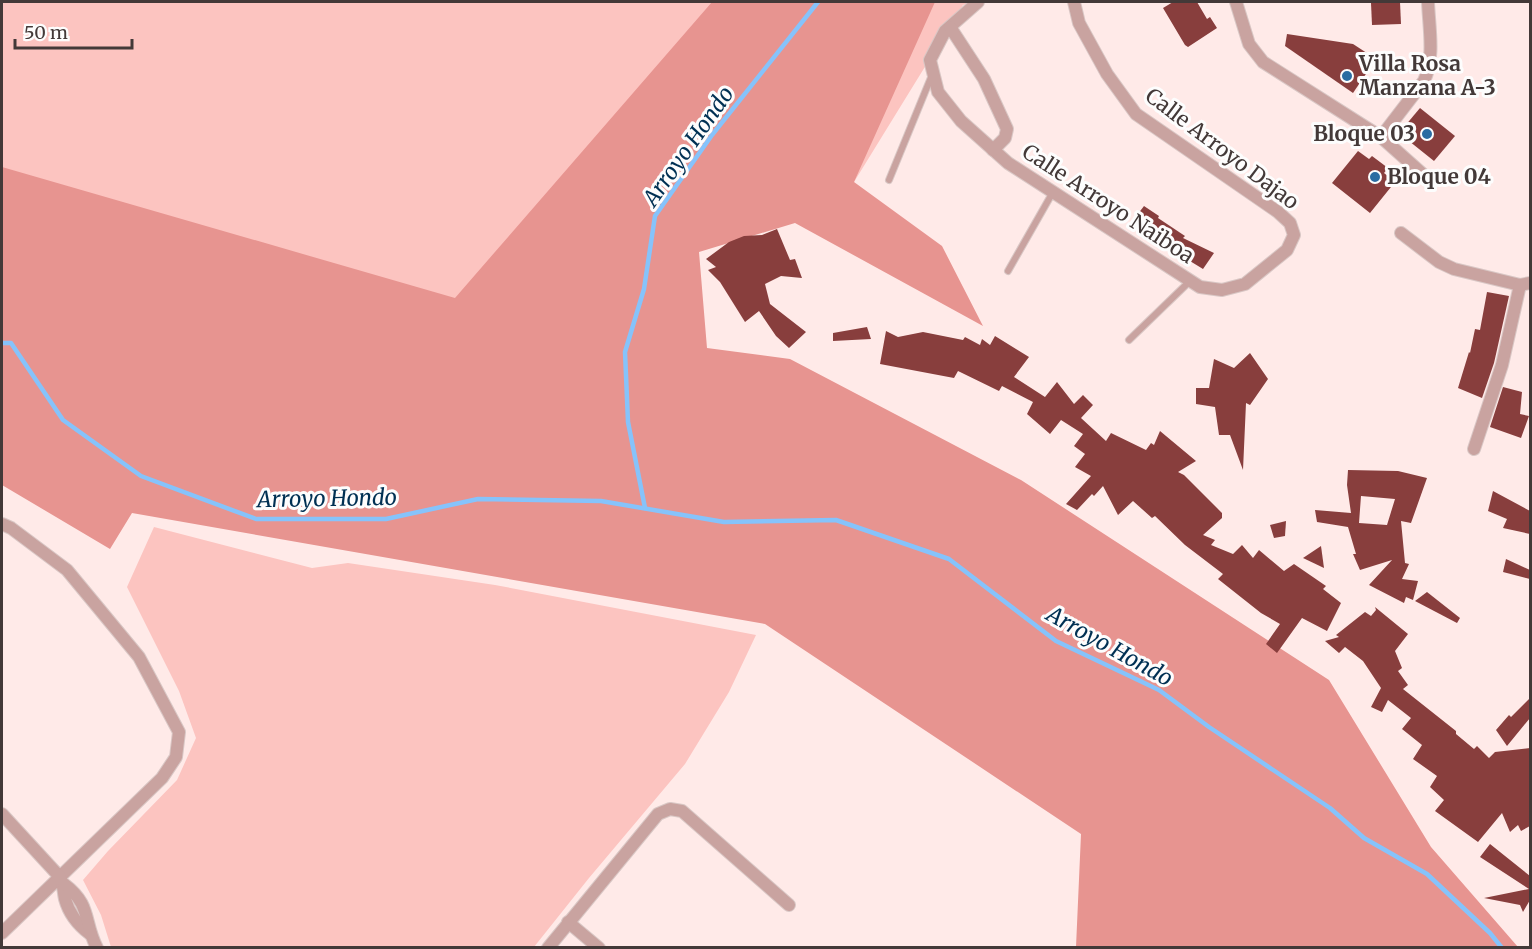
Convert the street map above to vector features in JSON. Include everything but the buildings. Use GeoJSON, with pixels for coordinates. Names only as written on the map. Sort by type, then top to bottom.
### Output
{"type":"FeatureCollection","features":[{"type":"Feature","properties":{"kind":"street"},"geometry":{"type":"LineString","coordinates":[[932,66],[945,31],[978,2]]}},
{"type":"Feature","properties":{"kind":"street","name":"Calle Arroyo Dajao"},"geometry":{"type":"LineString","coordinates":[[1074,2],[1079,23],[1107,74],[1136,114],[1278,212],[1290,224],[1294,235]]}},
{"type":"Feature","properties":{"kind":"street"},"geometry":{"type":"LineString","coordinates":[[1236,2],[1249,44],[1263,62],[1381,137],[1427,178]]}},
{"type":"Feature","properties":{"kind":"street"},"geometry":{"type":"LineString","coordinates":[[1381,137],[1424,81],[1429,71],[1431,60],[1428,2]]}},
{"type":"Feature","properties":{"kind":"street"},"geometry":{"type":"LineString","coordinates":[[950,27],[984,79],[1007,129],[1005,138],[993,150]]}},
{"type":"Feature","properties":{"kind":"street","name":"Calle Arroyo Naiboa"},"geometry":{"type":"LineString","coordinates":[[932,66],[938,92],[961,121],[1008,164],[1200,287],[1222,290],[1245,284],[1287,250],[1294,235]]}},
{"type":"Feature","properties":{"kind":"street"},"geometry":{"type":"LineString","coordinates":[[1401,233],[1439,262],[1454,269],[1525,284],[1502,365],[1474,449]]}},
{"type":"Feature","properties":{"kind":"street"},"geometry":{"type":"LineString","coordinates":[[2,524],[11,528],[66,570],[139,657],[179,732],[176,757],[162,778],[61,880],[2,933]]}},
{"type":"Feature","properties":{"kind":"street"},"geometry":{"type":"LineString","coordinates":[[548,948],[658,814],[670,809],[682,811],[789,905]]}},
{"type":"Feature","properties":{"kind":"street"},"geometry":{"type":"LineString","coordinates":[[2,814],[82,902],[88,917],[90,934],[97,948]]}},
{"type":"Feature","properties":{"kind":"street"},"geometry":{"type":"LineString","coordinates":[[568,922],[599,948]]}},
{"type":"Feature","properties":{"kind":"lane"},"geometry":{"type":"LineString","coordinates":[[889,180],[932,66]]}},
{"type":"Feature","properties":{"kind":"lane"},"geometry":{"type":"LineString","coordinates":[[1008,271],[1053,192]]}},
{"type":"Feature","properties":{"kind":"lane"},"geometry":{"type":"LineString","coordinates":[[1129,340],[1191,281]]}},
{"type":"Feature","properties":{"kind":"shaded area"},"geometry":{"type":"Polygon","coordinates":[[[2,2],[975,2],[963,5],[854,182],[662,268],[625,352],[2,343],[2,2]]]}},
{"type":"Feature","properties":{"kind":"shaded area"},"geometry":{"type":"Polygon","coordinates":[[[712,2],[935,2],[854,182],[942,246],[983,326],[795,223],[699,252],[707,348],[790,359],[1021,480],[1329,680],[1431,847],[1518,947],[1076,947],[1081,834],[765,624],[132,513],[110,549],[2,485],[2,167],[455,298],[712,2]]]}},
{"type":"Feature","properties":{"kind":"shaded area"},"geometry":{"type":"Polygon","coordinates":[[[154,527],[312,568],[348,563],[495,585],[756,635],[729,692],[685,764],[534,947],[111,947],[101,915],[83,880],[177,780],[196,738],[179,691],[127,587],[154,527]]]}},
{"type":"Feature","properties":{"kind":"waterway","name":"Arroyo Hondo"},"geometry":{"type":"LineString","coordinates":[[645,508],[628,422],[625,352],[644,289],[655,216],[712,135],[818,2]]}},
{"type":"Feature","properties":{"kind":"waterway","name":"Arroyo Hondo"},"geometry":{"type":"LineString","coordinates":[[2,343],[11,343],[63,420],[141,476],[256,519],[386,519],[478,499],[601,501],[724,522],[836,520],[949,559],[1056,641],[1159,690],[1209,727],[1330,808],[1364,838],[1427,874],[1490,933],[1502,948]]}},
{"type":"Feature","properties":{"kind":"place","name":"Villa Rosa Manzana A-3"},"geometry":{"type":"Point","coordinates":[1347,76]}},
{"type":"Feature","properties":{"kind":"place","name":"Bloque 03"},"geometry":{"type":"Point","coordinates":[1427,134]}},
{"type":"Feature","properties":{"kind":"place","name":"Bloque 04"},"geometry":{"type":"Point","coordinates":[1375,177]}}]}
